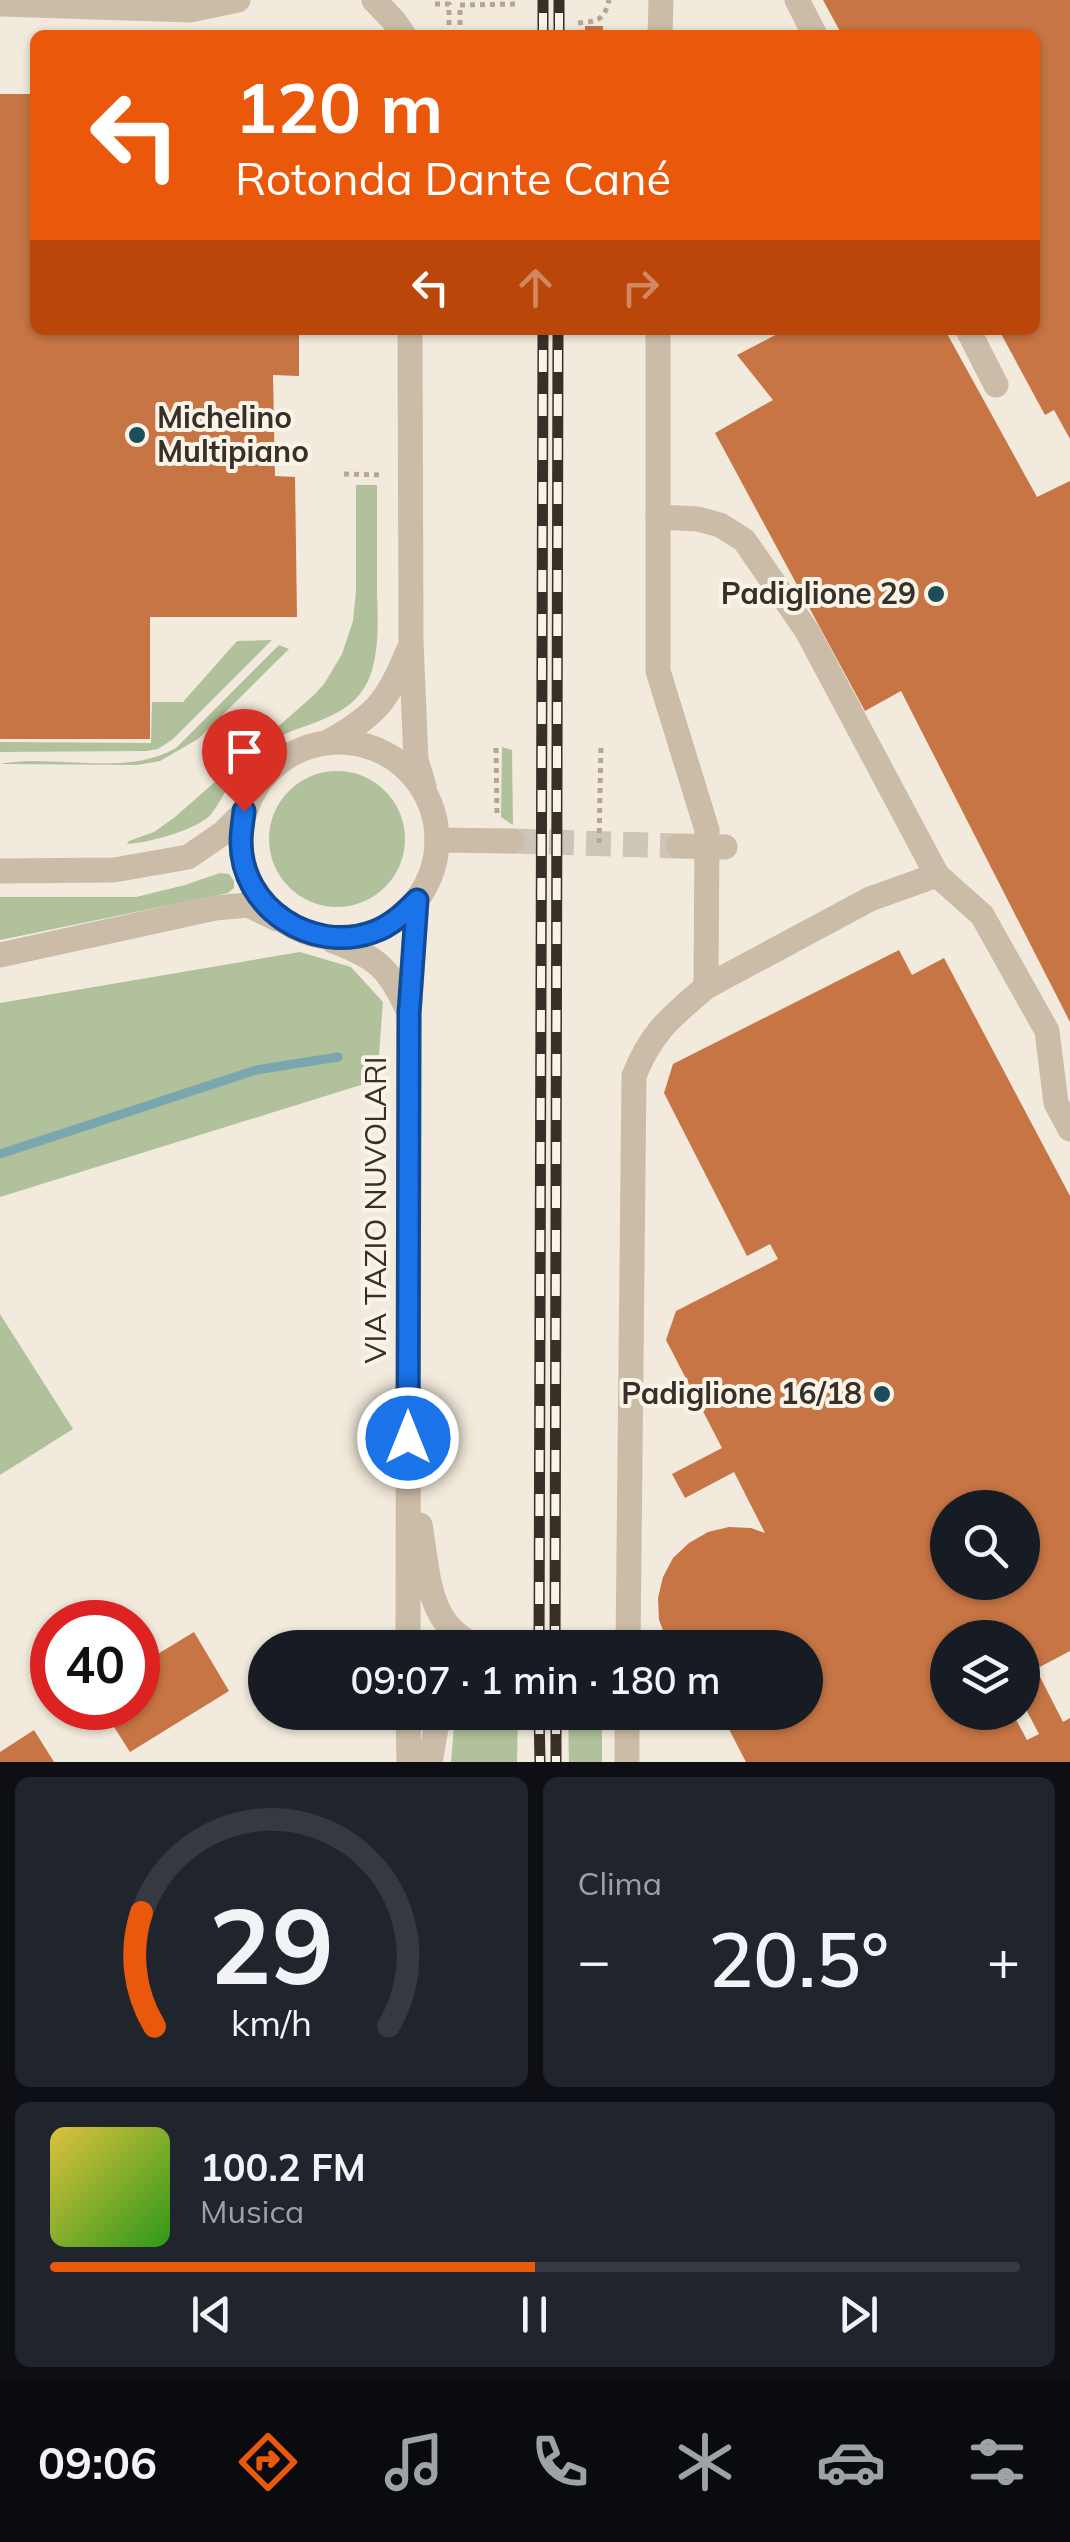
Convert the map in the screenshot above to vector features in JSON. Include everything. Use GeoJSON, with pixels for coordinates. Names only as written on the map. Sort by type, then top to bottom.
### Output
{"type":"FeatureCollection","features":[{"type":"Feature","properties":{"kind":"street"},"geometry":{"type":"LineString","coordinates":[[0,4],[160,11],[238,0]]}},
{"type":"Feature","properties":{"kind":"street"},"geometry":{"type":"LineString","coordinates":[[374,0],[401,30]]}},
{"type":"Feature","properties":{"kind":"street"},"geometry":{"type":"LineString","coordinates":[[400,0],[403,30]]}},
{"type":"Feature","properties":{"kind":"street"},"geometry":{"type":"LineString","coordinates":[[660,0],[660,30]]}},
{"type":"Feature","properties":{"kind":"street"},"geometry":{"type":"LineString","coordinates":[[796,0],[812,30]]}},
{"type":"Feature","properties":{"kind":"street"},"geometry":{"type":"LineString","coordinates":[[0,955],[215,908],[248,906],[323,937],[350,938],[375,932],[398,919],[417,900],[432,872],[438,840],[416,760],[411,642],[410,335]]}},
{"type":"Feature","properties":{"kind":"street"},"geometry":{"type":"LineString","coordinates":[[658,335],[658,671],[707,830],[716,847],[706,987]]}},
{"type":"Feature","properties":{"kind":"street"},"geometry":{"type":"LineString","coordinates":[[971,335],[996,385]]}},
{"type":"Feature","properties":{"kind":"street"},"geometry":{"type":"LineString","coordinates":[[658,517],[698,519],[720,525],[744,540],[807,630],[937,875],[982,916],[1046,1031],[1061,1072],[1056,1103],[1070,1129]]}},
{"type":"Feature","properties":{"kind":"street"},"geometry":{"type":"LineString","coordinates":[[0,871],[114,870],[188,857],[223,833],[244,811],[257,785],[276,764],[358,725],[384,702],[411,642]]}},
{"type":"Feature","properties":{"kind":"street"},"geometry":{"type":"LineString","coordinates":[[327,742],[357,743],[386,753],[410,771],[427,796]]}},
{"type":"Feature","properties":{"kind":"street"},"geometry":{"type":"LineString","coordinates":[[244,811],[240,843],[248,876],[265,904],[291,926]]}},
{"type":"Feature","properties":{"kind":"street"},"geometry":{"type":"LineString","coordinates":[[438,840],[512,841]]}},
{"type":"Feature","properties":{"kind":"street"},"geometry":{"type":"LineString","coordinates":[[678,846],[716,847]]}},
{"type":"Feature","properties":{"kind":"street"},"geometry":{"type":"LineString","coordinates":[[628,1630],[634,1076],[649,1042],[706,987],[870,899],[937,875]]}},
{"type":"Feature","properties":{"kind":"street","name":"VIA TAZIO NUVOLARI"},"geometry":{"type":"LineString","coordinates":[[408,1630],[409,1013],[417,900]]}},
{"type":"Feature","properties":{"kind":"street","name":"VIA TAZIO NUVOLARI"},"geometry":{"type":"LineString","coordinates":[[323,937],[369,956],[393,978],[409,1013]]}},
{"type":"Feature","properties":{"kind":"street"},"geometry":{"type":"LineString","coordinates":[[408,1476],[434,1601],[451,1630]]}},
{"type":"Feature","properties":{"kind":"street"},"geometry":{"type":"LineString","coordinates":[[408,1730],[408,1762]]}},
{"type":"Feature","properties":{"kind":"street"},"geometry":{"type":"LineString","coordinates":[[430,1762],[435,1730]]}},
{"type":"Feature","properties":{"kind":"street"},"geometry":{"type":"LineString","coordinates":[[627,1730],[627,1762]]}},
{"type":"Feature","properties":{"kind":"path"},"geometry":{"type":"LineString","coordinates":[[578,23],[601,18],[609,0]]}},
{"type":"Feature","properties":{"kind":"path"},"geometry":{"type":"LineString","coordinates":[[434,4],[449,4],[449,30]]}},
{"type":"Feature","properties":{"kind":"path"},"geometry":{"type":"LineString","coordinates":[[460,30],[460,4],[518,4]]}},
{"type":"Feature","properties":{"kind":"path"},"geometry":{"type":"LineString","coordinates":[[344,474],[384,475]]}},
{"type":"Feature","properties":{"kind":"path"},"geometry":{"type":"LineString","coordinates":[[599,843],[601,744]]}},
{"type":"Feature","properties":{"kind":"path"},"geometry":{"type":"LineString","coordinates":[[496,748],[496,812]]}},
{"type":"Feature","properties":{"kind":"green space"},"geometry":{"type":"Polygon","coordinates":[[[356,485],[377,485],[377,632],[374,661],[365,686],[350,704],[334,714],[261,747],[234,776],[212,813],[196,825],[127,844],[175,817],[324,684],[342,654],[353,621],[356,485]]]}},
{"type":"Feature","properties":{"kind":"green space"},"geometry":{"type":"Polygon","coordinates":[[[272,640],[173,739],[158,749],[0,752],[0,742],[151,743],[152,702],[183,702],[237,641],[272,640]]]}},
{"type":"Feature","properties":{"kind":"green space"},"geometry":{"type":"Polygon","coordinates":[[[279,645],[289,649],[198,739],[160,761],[137,765],[0,764],[112,763],[156,757],[176,748],[279,645]]]}},
{"type":"Feature","properties":{"kind":"green space"},"geometry":{"type":"Polygon","coordinates":[[[502,747],[512,750],[513,825],[501,817],[502,747]]]}},
{"type":"Feature","properties":{"kind":"green space"},"geometry":{"type":"Polygon","coordinates":[[[337,771],[363,777],[385,791],[399,813],[405,839],[399,865],[385,887],[363,901],[337,907],[311,901],[289,887],[275,865],[269,839],[275,813],[289,791],[311,777],[337,771]]]}},
{"type":"Feature","properties":{"kind":"green space"},"geometry":{"type":"Polygon","coordinates":[[[220,873],[229,874],[234,881],[234,888],[228,893],[0,940],[0,897],[136,897],[220,873]]]}},
{"type":"Feature","properties":{"kind":"green space"},"geometry":{"type":"Polygon","coordinates":[[[300,952],[351,967],[383,1002],[377,1080],[0,1197],[0,1003],[300,952]]]}},
{"type":"Feature","properties":{"kind":"green space"},"geometry":{"type":"Polygon","coordinates":[[[0,1314],[73,1429],[0,1475],[0,1314]]]}},
{"type":"Feature","properties":{"kind":"green space"},"geometry":{"type":"Polygon","coordinates":[[[454,1730],[518,1730],[517,1762],[451,1762],[454,1730]]]}},
{"type":"Feature","properties":{"kind":"green space"},"geometry":{"type":"Polygon","coordinates":[[[568,1730],[602,1730],[602,1762],[569,1762],[568,1730]]]}},
{"type":"Feature","properties":{"kind":"building"},"geometry":{"type":"Polygon","coordinates":[[[823,0],[1070,0],[1070,439],[1054,410],[1045,415],[1002,335],[1040,335],[1040,30],[839,30],[823,0]]]}},
{"type":"Feature","properties":{"kind":"building"},"geometry":{"type":"Polygon","coordinates":[[[585,26],[603,26],[603,30],[585,30],[585,26]]]}},
{"type":"Feature","properties":{"kind":"building","name":"Michelino Multipiano"},"geometry":{"type":"Polygon","coordinates":[[[0,94],[30,94],[30,335],[299,335],[299,376],[273,375],[275,476],[295,477],[297,617],[150,617],[150,739],[0,739],[0,94]]]}},
{"type":"Feature","properties":{"kind":"building","name":"Padiglione 29"},"geometry":{"type":"Polygon","coordinates":[[[775,335],[948,335],[1037,497],[1070,481],[1070,1022],[901,691],[865,711],[715,433],[773,400],[737,355],[775,335]]]}},
{"type":"Feature","properties":{"kind":"building","name":"Padiglione 16/18"},"geometry":{"type":"Polygon","coordinates":[[[899,950],[912,975],[944,958],[1070,1196],[1070,1651],[1040,1667],[1040,1620],[930,1620],[930,1730],[1022,1730],[1027,1740],[1040,1730],[1040,1677],[1063,1722],[1070,1718],[1070,1762],[746,1762],[729,1730],[823,1730],[823,1630],[663,1630],[658,1598],[673,1558],[708,1532],[729,1527],[765,1533],[734,1472],[685,1498],[672,1474],[722,1448],[666,1340],[676,1311],[778,1259],[770,1244],[747,1256],[664,1093],[673,1064],[899,950]]]}},
{"type":"Feature","properties":{"kind":"building"},"geometry":{"type":"Polygon","coordinates":[[[194,1632],[229,1691],[130,1752],[116,1730],[160,1730],[160,1653],[194,1632]]]}},
{"type":"Feature","properties":{"kind":"building"},"geometry":{"type":"Polygon","coordinates":[[[34,1730],[54,1762],[0,1762],[0,1752],[34,1730]]]}},
{"type":"Feature","properties":{"kind":"waterway"},"geometry":{"type":"LineString","coordinates":[[0,1154],[256,1070],[338,1057]]}},
{"type":"Feature","properties":{"kind":"tunnel"},"geometry":{"type":"LineString","coordinates":[[512,841],[678,846]]}},
{"type":"Feature","properties":{"kind":"railway"},"geometry":{"type":"LineString","coordinates":[[543,0],[543,30]]}},
{"type":"Feature","properties":{"kind":"railway"},"geometry":{"type":"LineString","coordinates":[[559,0],[559,30]]}},
{"type":"Feature","properties":{"kind":"railway"},"geometry":{"type":"LineString","coordinates":[[539,1630],[543,335]]}},
{"type":"Feature","properties":{"kind":"railway"},"geometry":{"type":"LineString","coordinates":[[555,1630],[558,335]]}},
{"type":"Feature","properties":{"kind":"railway"},"geometry":{"type":"LineString","coordinates":[[539,1730],[540,1762]]}},
{"type":"Feature","properties":{"kind":"railway"},"geometry":{"type":"LineString","coordinates":[[556,1730],[556,1762]]}},
{"type":"Feature","properties":{"kind":"place","name":"Michelino Multipiano"},"geometry":{"type":"Point","coordinates":[137,435]}},
{"type":"Feature","properties":{"kind":"place","name":"Padiglione 29"},"geometry":{"type":"Point","coordinates":[936,594]}},
{"type":"Feature","properties":{"kind":"place","name":"Padiglione 16/18"},"geometry":{"type":"Point","coordinates":[882,1394]}},
{"type":"Feature","properties":{"kind":"route"},"geometry":{"type":"LineString","coordinates":[[244,811],[240,843],[248,876],[265,904],[291,926],[323,937],[350,938],[375,932],[398,919],[417,900],[409,1013],[408,1438]]}}]}
